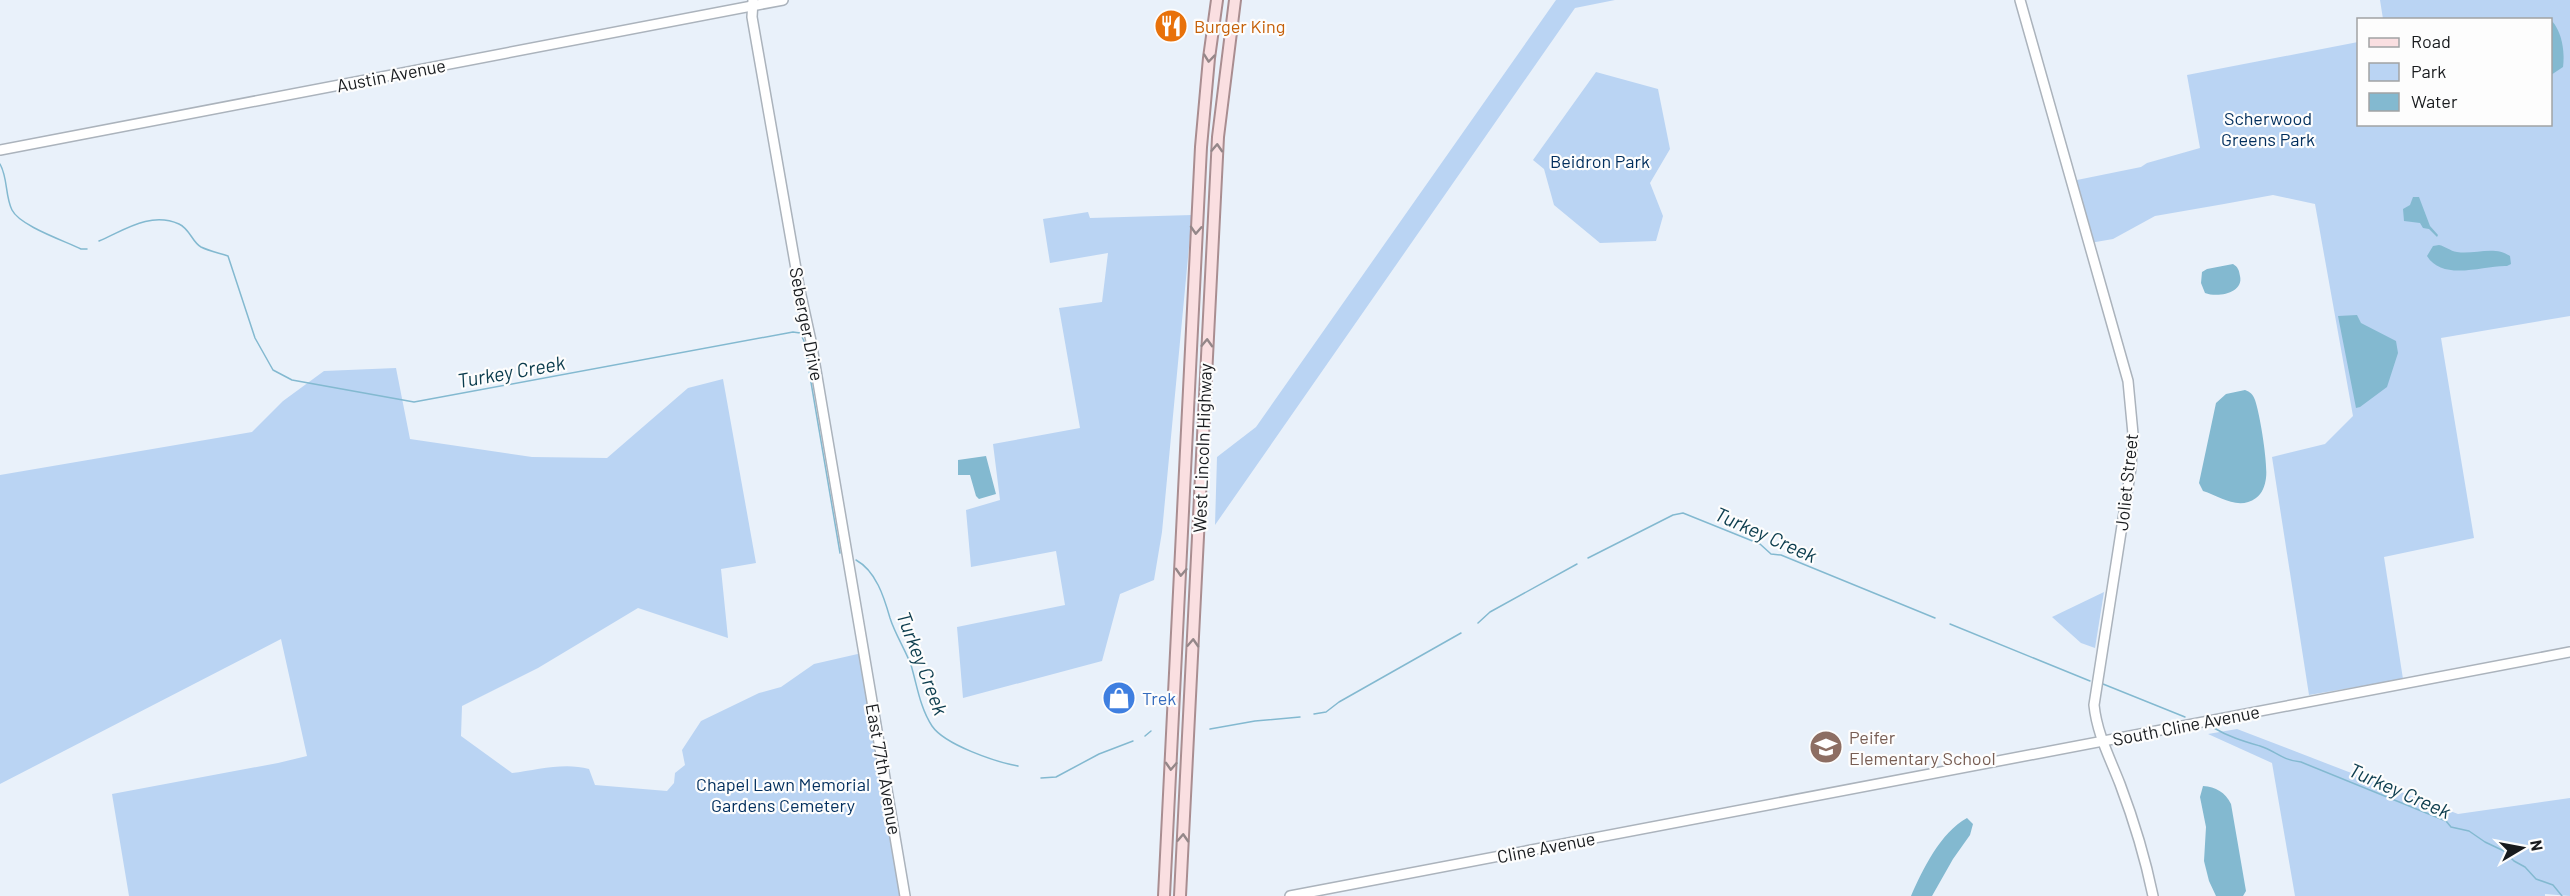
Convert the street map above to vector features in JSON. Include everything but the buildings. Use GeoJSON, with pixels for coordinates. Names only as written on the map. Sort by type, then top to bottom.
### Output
{"type":"FeatureCollection","features":[{"type":"Feature","properties":{"kind":"main road","name":"West Lincoln Highway"},"geometry":{"type":"LineString","coordinates":[[1164,896],[1201,147],[1217,0]]}},
{"type":"Feature","properties":{"kind":"main road","name":"West Lincoln Highway"},"geometry":{"type":"LineString","coordinates":[[1180,896],[1217,149],[1235,0]]}},
{"type":"Feature","properties":{"kind":"street","name":"Austin Avenue"},"geometry":{"type":"LineString","coordinates":[[0,150],[754,3],[783,0]]}},
{"type":"Feature","properties":{"kind":"street","name":"Joliet Street"},"geometry":{"type":"LineString","coordinates":[[2020,0],[2119,342],[2131,399],[2133,434],[2131,468],[2095,694],[2095,718],[2144,851],[2153,896]]}},
{"type":"Feature","properties":{"kind":"street","name":"Seberger Drive"},"geometry":{"type":"LineString","coordinates":[[754,3],[752,17],[778,174],[798,285],[811,341],[862,643]]}},
{"type":"Feature","properties":{"kind":"street","name":"East 77th Avenue"},"geometry":{"type":"LineString","coordinates":[[862,643],[905,896]]}},
{"type":"Feature","properties":{"kind":"street","name":"South Cline Avenue"},"geometry":{"type":"LineString","coordinates":[[1801,798],[2570,651]]}},
{"type":"Feature","properties":{"kind":"street","name":"Cline Avenue"},"geometry":{"type":"LineString","coordinates":[[1290,896],[1801,798]]}},
{"type":"Feature","properties":{"kind":"green space"},"geometry":{"type":"Polygon","coordinates":[[[1556,0],[1615,0],[1575,8],[1215,525],[1217,457],[1256,427],[1556,0]]]}},
{"type":"Feature","properties":{"kind":"green space","name":"Scherwood Greens Park"},"geometry":{"type":"Polygon","coordinates":[[[2380,0],[2570,0],[2570,316],[2441,338],[2474,538],[2384,557],[2403,679],[2309,695],[2272,457],[2325,444],[2353,416],[2315,204],[2273,195],[2155,216],[2113,239],[2090,243],[2072,181],[2141,167],[2147,163],[2200,148],[2187,75],[2357,42],[2357,126],[2552,126],[2552,18],[2383,18],[2380,0]]]}},
{"type":"Feature","properties":{"kind":"green space","name":"Beidron Park"},"geometry":{"type":"Polygon","coordinates":[[[1596,72],[1658,89],[1670,149],[1650,183],[1663,216],[1656,241],[1600,243],[1554,205],[1544,169],[1533,160],[1596,72]]]}},
{"type":"Feature","properties":{"kind":"green space"},"geometry":{"type":"Polygon","coordinates":[[[1088,212],[1090,218],[1192,215],[1162,532],[1154,580],[1120,594],[1102,661],[963,698],[957,627],[1065,605],[1056,551],[971,567],[966,510],[1000,500],[993,444],[1080,428],[1059,308],[1102,302],[1108,253],[1050,263],[1043,219],[1088,212]]]}},
{"type":"Feature","properties":{"kind":"green space","name":"Chapel Lawn Memorial Gardens Cemetery"},"geometry":{"type":"Polygon","coordinates":[[[396,368],[410,439],[532,457],[607,458],[688,388],[723,379],[756,563],[721,569],[728,638],[638,608],[538,668],[462,706],[461,736],[512,773],[550,767],[580,767],[589,769],[595,785],[667,791],[674,783],[675,773],[685,765],[682,750],[701,721],[759,693],[781,687],[814,664],[862,653],[903,896],[129,896],[112,794],[307,756],[281,639],[0,784],[0,475],[252,432],[283,401],[324,371],[396,368]]]}},
{"type":"Feature","properties":{"kind":"green space"},"geometry":{"type":"Polygon","coordinates":[[[2104,592],[2095,648],[2081,643],[2052,617],[2104,592]]]}},
{"type":"Feature","properties":{"kind":"green space"},"geometry":{"type":"Polygon","coordinates":[[[2237,729],[2458,814],[2570,798],[2570,896],[2545,894],[2545,896],[2295,896],[2272,763],[2208,734],[2237,729]]]}},
{"type":"Feature","properties":{"kind":"water"},"geometry":{"type":"Polygon","coordinates":[[[2552,21],[2562,42],[2563,67],[2552,74],[2552,21]]]}},
{"type":"Feature","properties":{"kind":"water"},"geometry":{"type":"Polygon","coordinates":[[[2413,197],[2419,197],[2430,226],[2438,235],[2437,237],[2429,229],[2423,228],[2420,223],[2404,221],[2403,209],[2410,205],[2413,197]]]}},
{"type":"Feature","properties":{"kind":"water"},"geometry":{"type":"Polygon","coordinates":[[[2439,245],[2457,252],[2497,251],[2510,256],[2511,264],[2464,270],[2443,268],[2434,264],[2427,256],[2433,246],[2439,245]]]}},
{"type":"Feature","properties":{"kind":"water"},"geometry":{"type":"Polygon","coordinates":[[[2233,264],[2240,274],[2238,287],[2229,293],[2217,295],[2205,293],[2201,283],[2202,272],[2233,264]]]}},
{"type":"Feature","properties":{"kind":"water"},"geometry":{"type":"Polygon","coordinates":[[[2357,315],[2361,323],[2396,341],[2398,353],[2387,387],[2356,408],[2338,316],[2357,315]]]}},
{"type":"Feature","properties":{"kind":"water"},"geometry":{"type":"Polygon","coordinates":[[[2245,390],[2250,392],[2257,407],[2265,451],[2266,478],[2263,490],[2258,496],[2249,502],[2236,503],[2203,491],[2199,483],[2216,403],[2226,394],[2245,390]]]}},
{"type":"Feature","properties":{"kind":"water"},"geometry":{"type":"Polygon","coordinates":[[[986,456],[996,494],[979,499],[970,475],[958,475],[958,460],[986,456]]]}},
{"type":"Feature","properties":{"kind":"water"},"geometry":{"type":"Polygon","coordinates":[[[2203,786],[2220,791],[2231,804],[2246,891],[2243,896],[2216,896],[2209,881],[2204,861],[2206,827],[2200,797],[2203,786]]]}},
{"type":"Feature","properties":{"kind":"water"},"geometry":{"type":"Polygon","coordinates":[[[1967,818],[1973,824],[1970,835],[1932,896],[1911,896],[1927,863],[1941,842],[1967,818]]]}},
{"type":"Feature","properties":{"kind":"waterway","name":"Turkey Creek"},"geometry":{"type":"LineString","coordinates":[[0,164],[10,205],[17,216],[44,232],[81,249],[87,249]]}},
{"type":"Feature","properties":{"kind":"waterway","name":"Turkey Creek"},"geometry":{"type":"LineString","coordinates":[[99,241],[147,221],[158,220],[179,224],[201,247],[228,256],[255,338],[273,370],[292,380],[414,402],[793,332],[800,333],[804,341],[840,553]]}},
{"type":"Feature","properties":{"kind":"waterway","name":"Turkey Creek"},"geometry":{"type":"LineString","coordinates":[[1588,558],[1673,515],[1683,513],[1760,544],[1771,554],[1781,555],[1935,618]]}},
{"type":"Feature","properties":{"kind":"waterway","name":"Turkey Creek"},"geometry":{"type":"LineString","coordinates":[[856,560],[869,571],[878,585],[892,624],[911,665],[922,704],[932,726],[959,746],[985,757],[1018,766]]}},
{"type":"Feature","properties":{"kind":"waterway","name":"Turkey Creek"},"geometry":{"type":"LineString","coordinates":[[1478,623],[1490,612],[1577,564]]}},
{"type":"Feature","properties":{"kind":"waterway","name":"Turkey Creek"},"geometry":{"type":"LineString","coordinates":[[1950,624],[2090,681]]}},
{"type":"Feature","properties":{"kind":"waterway","name":"Turkey Creek"},"geometry":{"type":"LineString","coordinates":[[1314,714],[1326,712],[1339,702],[1461,633]]}},
{"type":"Feature","properties":{"kind":"waterway","name":"Turkey Creek"},"geometry":{"type":"LineString","coordinates":[[2103,684],[2185,717]]}},
{"type":"Feature","properties":{"kind":"waterway","name":"Turkey Creek"},"geometry":{"type":"LineString","coordinates":[[1210,729],[1255,721],[1300,717]]}},
{"type":"Feature","properties":{"kind":"waterway","name":"Turkey Creek"},"geometry":{"type":"LineString","coordinates":[[2214,728],[2446,821],[2451,827],[2469,831],[2504,851],[2536,879],[2553,885],[2562,896]]}},
{"type":"Feature","properties":{"kind":"waterway","name":"Turkey Creek"},"geometry":{"type":"LineString","coordinates":[[1145,736],[1151,731]]}},
{"type":"Feature","properties":{"kind":"waterway","name":"Turkey Creek"},"geometry":{"type":"LineString","coordinates":[[1041,778],[1056,777],[1099,754],[1133,741]]}},
{"type":"Feature","properties":{"kind":"place","name":"Burger King"},"geometry":{"type":"Point","coordinates":[1171,26]}},
{"type":"Feature","properties":{"kind":"place","name":"Trek"},"geometry":{"type":"Point","coordinates":[1119,698]}},
{"type":"Feature","properties":{"kind":"place","name":"Peifer Elementary School"},"geometry":{"type":"Point","coordinates":[1826,747]}}]}
